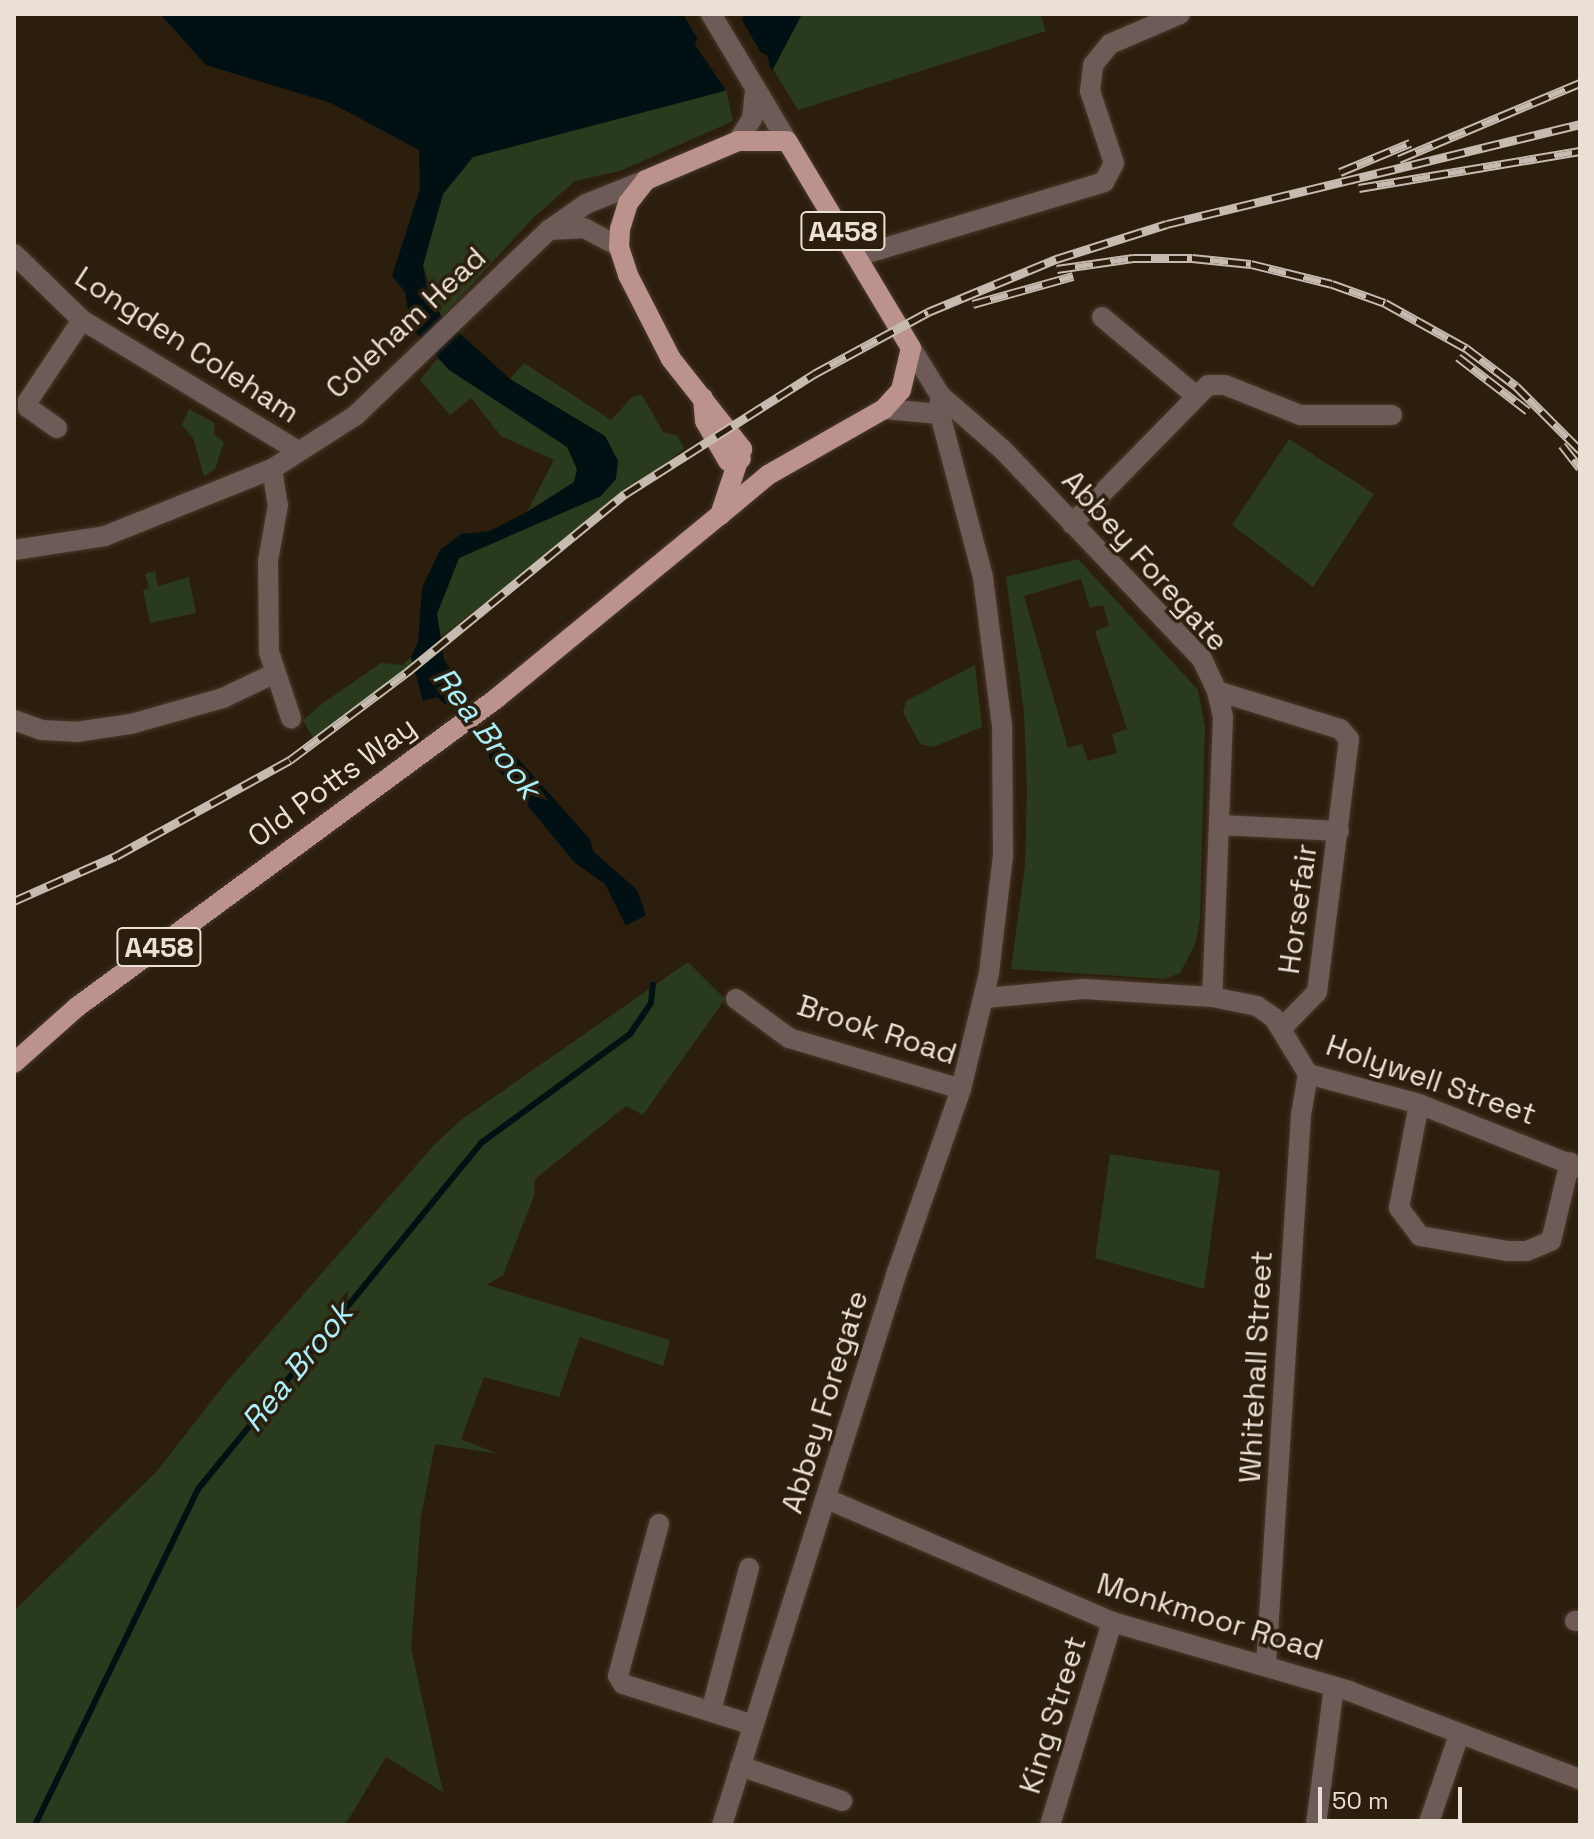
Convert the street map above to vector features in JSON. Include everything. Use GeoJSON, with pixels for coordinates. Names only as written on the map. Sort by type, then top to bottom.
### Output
{"type":"FeatureCollection","features":[{"type":"Feature","properties":{"kind":"main road","name":"Coleham Head"},"geometry":{"type":"LineString","coordinates":[[646,180],[738,141],[787,141]]}},
{"type":"Feature","properties":{"kind":"main road","name":"Abbey Foregate"},"geometry":{"type":"LineString","coordinates":[[787,141],[911,348]]}},
{"type":"Feature","properties":{"kind":"main road"},"geometry":{"type":"LineString","coordinates":[[646,180],[628,203],[619,247],[671,359],[703,398],[705,421],[728,461],[741,459],[768,475]]}},
{"type":"Feature","properties":{"kind":"main road","name":"Old Potts Way"},"geometry":{"type":"LineString","coordinates":[[14,1063],[77,1007],[497,698],[768,475],[884,409],[901,390],[911,348]]}},
{"type":"Feature","properties":{"kind":"main road"},"geometry":{"type":"LineString","coordinates":[[720,515],[741,459]]}},
{"type":"Feature","properties":{"kind":"street","name":"Abbey Foregate"},"geometry":{"type":"LineString","coordinates":[[711,14],[754,90],[769,103],[787,141]]}},
{"type":"Feature","properties":{"kind":"street"},"geometry":{"type":"LineString","coordinates":[[858,256],[1104,182],[1111,175],[1112,153],[1090,91],[1090,74],[1100,53],[1136,22],[1180,14]]}},
{"type":"Feature","properties":{"kind":"street"},"geometry":{"type":"LineString","coordinates":[[738,141],[752,119],[754,90]]}},
{"type":"Feature","properties":{"kind":"street","name":"Coleham Head"},"geometry":{"type":"LineString","coordinates":[[14,550],[105,536],[272,469],[297,450],[356,415],[549,230],[586,204],[646,180]]}},
{"type":"Feature","properties":{"kind":"street"},"geometry":{"type":"LineString","coordinates":[[549,230],[584,228],[619,247]]}},
{"type":"Feature","properties":{"kind":"street","name":"Longden Coleham"},"geometry":{"type":"LineString","coordinates":[[14,254],[82,320],[297,450]]}},
{"type":"Feature","properties":{"kind":"street"},"geometry":{"type":"LineString","coordinates":[[1102,317],[1195,395]]}},
{"type":"Feature","properties":{"kind":"street"},"geometry":{"type":"LineString","coordinates":[[57,428],[28,408],[28,401],[82,320]]}},
{"type":"Feature","properties":{"kind":"street","name":"Abbey Foregate"},"geometry":{"type":"LineString","coordinates":[[722,1825],[961,1089],[985,998],[1003,856],[1003,737],[983,577],[940,404],[911,348]]}},
{"type":"Feature","properties":{"kind":"street"},"geometry":{"type":"LineString","coordinates":[[1072,524],[1208,385],[1225,385],[1300,415],[1392,415]]}},
{"type":"Feature","properties":{"kind":"street","name":"Abbey Foregate"},"geometry":{"type":"LineString","coordinates":[[940,404],[1002,449],[1202,659],[1217,691],[1223,717],[1212,997]]}},
{"type":"Feature","properties":{"kind":"street"},"geometry":{"type":"LineString","coordinates":[[884,409],[940,404]]}},
{"type":"Feature","properties":{"kind":"street"},"geometry":{"type":"LineString","coordinates":[[272,469],[278,505],[268,561],[267,615],[273,674],[291,718]]}},
{"type":"Feature","properties":{"kind":"street"},"geometry":{"type":"LineString","coordinates":[[14,720],[64,731],[131,724],[223,698],[273,674]]}},
{"type":"Feature","properties":{"kind":"street","name":"Horsefair"},"geometry":{"type":"LineString","coordinates":[[1217,691],[1340,729],[1349,739],[1317,992],[1282,1028]]}},
{"type":"Feature","properties":{"kind":"street","name":"Horsefair"},"geometry":{"type":"LineString","coordinates":[[1221,825],[1339,831]]}},
{"type":"Feature","properties":{"kind":"street"},"geometry":{"type":"LineString","coordinates":[[985,998],[1058,989],[1212,997],[1257,1006],[1282,1028]]}},
{"type":"Feature","properties":{"kind":"street","name":"Brook Road"},"geometry":{"type":"LineString","coordinates":[[736,999],[789,1038],[961,1089]]}},
{"type":"Feature","properties":{"kind":"street","name":"Holywell Street"},"geometry":{"type":"LineString","coordinates":[[1282,1028],[1308,1074],[1419,1104],[1575,1165]]}},
{"type":"Feature","properties":{"kind":"street","name":"Whitehall Street"},"geometry":{"type":"LineString","coordinates":[[1266,1665],[1301,1115],[1308,1074]]}},
{"type":"Feature","properties":{"kind":"street"},"geometry":{"type":"LineString","coordinates":[[1419,1104],[1399,1208],[1420,1236],[1507,1251],[1551,1241],[1575,1165]]}},
{"type":"Feature","properties":{"kind":"street","name":"Monkmoor Road"},"geometry":{"type":"LineString","coordinates":[[827,1499],[1112,1622],[1334,1687],[1580,1779]]}},
{"type":"Feature","properties":{"kind":"street"},"geometry":{"type":"LineString","coordinates":[[659,1524],[618,1676],[623,1684],[753,1725]]}},
{"type":"Feature","properties":{"kind":"street"},"geometry":{"type":"LineString","coordinates":[[711,1711],[749,1568]]}},
{"type":"Feature","properties":{"kind":"street","name":"King Street"},"geometry":{"type":"LineString","coordinates":[[1050,1825],[1112,1622]]}},
{"type":"Feature","properties":{"kind":"street"},"geometry":{"type":"LineString","coordinates":[[1316,1825],[1334,1687]]}},
{"type":"Feature","properties":{"kind":"street"},"geometry":{"type":"LineString","coordinates":[[1428,1825],[1459,1735]]}},
{"type":"Feature","properties":{"kind":"street"},"geometry":{"type":"LineString","coordinates":[[740,1766],[842,1801]]}},
{"type":"Feature","properties":{"kind":"green space"},"geometry":{"type":"Polygon","coordinates":[[[802,14],[1040,14],[1046,31],[798,110],[773,69],[802,14]]]}},
{"type":"Feature","properties":{"kind":"green space"},"geometry":{"type":"Polygon","coordinates":[[[726,90],[733,121],[620,171],[575,181],[534,217],[442,317],[423,265],[443,194],[473,157],[726,90]]]}},
{"type":"Feature","properties":{"kind":"green space"},"geometry":{"type":"Polygon","coordinates":[[[437,359],[567,447],[577,469],[575,482],[527,512],[554,460],[501,436],[471,398],[450,415],[420,380],[437,359]]]}},
{"type":"Feature","properties":{"kind":"green space"},"geometry":{"type":"Polygon","coordinates":[[[524,363],[611,420],[633,396],[642,395],[663,432],[678,436],[684,449],[441,637],[437,614],[459,558],[601,496],[618,461],[605,436],[510,379],[524,363]]]}},
{"type":"Feature","properties":{"kind":"green space"},"geometry":{"type":"Polygon","coordinates":[[[189,409],[215,423],[214,434],[224,442],[215,469],[204,477],[194,440],[182,425],[189,409]]]}},
{"type":"Feature","properties":{"kind":"green space"},"geometry":{"type":"Polygon","coordinates":[[[1289,439],[1374,494],[1313,587],[1232,525],[1289,439]]]}},
{"type":"Feature","properties":{"kind":"green space"},"geometry":{"type":"Polygon","coordinates":[[[1078,559],[1198,690],[1205,727],[1200,918],[1196,942],[1180,973],[1165,979],[1011,969],[1025,866],[1027,791],[1024,712],[1006,577],[1078,559]],[[1081,579],[1024,596],[1068,748],[1082,744],[1088,761],[1117,753],[1112,734],[1127,729],[1095,631],[1109,626],[1103,605],[1090,608],[1081,579]]]}},
{"type":"Feature","properties":{"kind":"green space"},"geometry":{"type":"Polygon","coordinates":[[[155,571],[158,586],[189,577],[196,613],[150,623],[143,590],[149,588],[145,574],[155,571]]]}},
{"type":"Feature","properties":{"kind":"green space"},"geometry":{"type":"Polygon","coordinates":[[[411,657],[414,664],[313,738],[303,720],[323,703],[381,663],[403,665],[411,657]]]}},
{"type":"Feature","properties":{"kind":"green space"},"geometry":{"type":"Polygon","coordinates":[[[975,665],[982,727],[933,747],[920,744],[903,712],[906,701],[975,665]]]}},
{"type":"Feature","properties":{"kind":"green space"},"geometry":{"type":"Polygon","coordinates":[[[688,962],[725,999],[643,1115],[626,1106],[535,1179],[534,1196],[503,1275],[487,1285],[670,1340],[663,1366],[580,1337],[559,1397],[484,1377],[461,1439],[498,1454],[435,1444],[421,1517],[411,1648],[443,1792],[386,1757],[345,1825],[14,1825],[14,1611],[157,1471],[224,1385],[435,1144],[461,1120],[688,962]]]}},
{"type":"Feature","properties":{"kind":"green space"},"geometry":{"type":"Polygon","coordinates":[[[1110,1154],[1220,1171],[1204,1289],[1095,1258],[1110,1154]]]}},
{"type":"Feature","properties":{"kind":"water"},"geometry":{"type":"Polygon","coordinates":[[[160,14],[802,14],[773,69],[721,92],[473,157],[443,194],[423,265],[427,290],[442,317],[510,379],[605,436],[618,461],[616,479],[601,496],[459,558],[437,614],[444,660],[494,732],[590,839],[593,851],[637,890],[646,915],[626,926],[605,884],[575,863],[490,760],[483,739],[437,697],[423,701],[411,657],[418,642],[422,588],[440,550],[461,534],[490,531],[527,512],[574,482],[577,469],[567,447],[449,370],[411,327],[405,292],[392,276],[420,189],[419,150],[331,103],[206,65],[160,14]]]}},
{"type":"Feature","properties":{"kind":"pier"},"geometry":{"type":"Polygon","coordinates":[[[683,14],[744,14],[742,20],[761,53],[767,55],[772,74],[728,93],[695,45],[697,38],[683,14]]]}},
{"type":"Feature","properties":{"kind":"pier"},"geometry":{"type":"Polygon","coordinates":[[[467,688],[498,731],[485,741],[445,705],[467,688]]]}},
{"type":"Feature","properties":{"kind":"waterway","name":"Rea Brook"},"geometry":{"type":"LineString","coordinates":[[35,1825],[198,1489],[481,1143],[630,1034],[651,1003],[653,985]]}},
{"type":"Feature","properties":{"kind":"railway"},"geometry":{"type":"LineString","coordinates":[[1399,159],[1580,83]]}},
{"type":"Feature","properties":{"kind":"railway"},"geometry":{"type":"LineString","coordinates":[[14,901],[116,856],[290,760],[406,673],[625,494],[814,374],[928,312],[1056,259],[1167,224],[1580,124]]}},
{"type":"Feature","properties":{"kind":"railway"},"geometry":{"type":"LineString","coordinates":[[1340,172],[1410,143]]}},
{"type":"Feature","properties":{"kind":"railway"},"geometry":{"type":"LineString","coordinates":[[1359,188],[1580,151]]}},
{"type":"Feature","properties":{"kind":"railway"},"geometry":{"type":"LineString","coordinates":[[1057,269],[1133,258],[1192,258],[1251,264],[1332,284],[1385,303],[1466,348],[1516,386],[1580,450]]}},
{"type":"Feature","properties":{"kind":"railway"},"geometry":{"type":"LineString","coordinates":[[973,304],[1073,276]]}},
{"type":"Feature","properties":{"kind":"railway"},"geometry":{"type":"LineString","coordinates":[[1458,357],[1528,411]]}},
{"type":"Feature","properties":{"kind":"railway"},"geometry":{"type":"LineString","coordinates":[[1562,445],[1580,468]]}}]}
